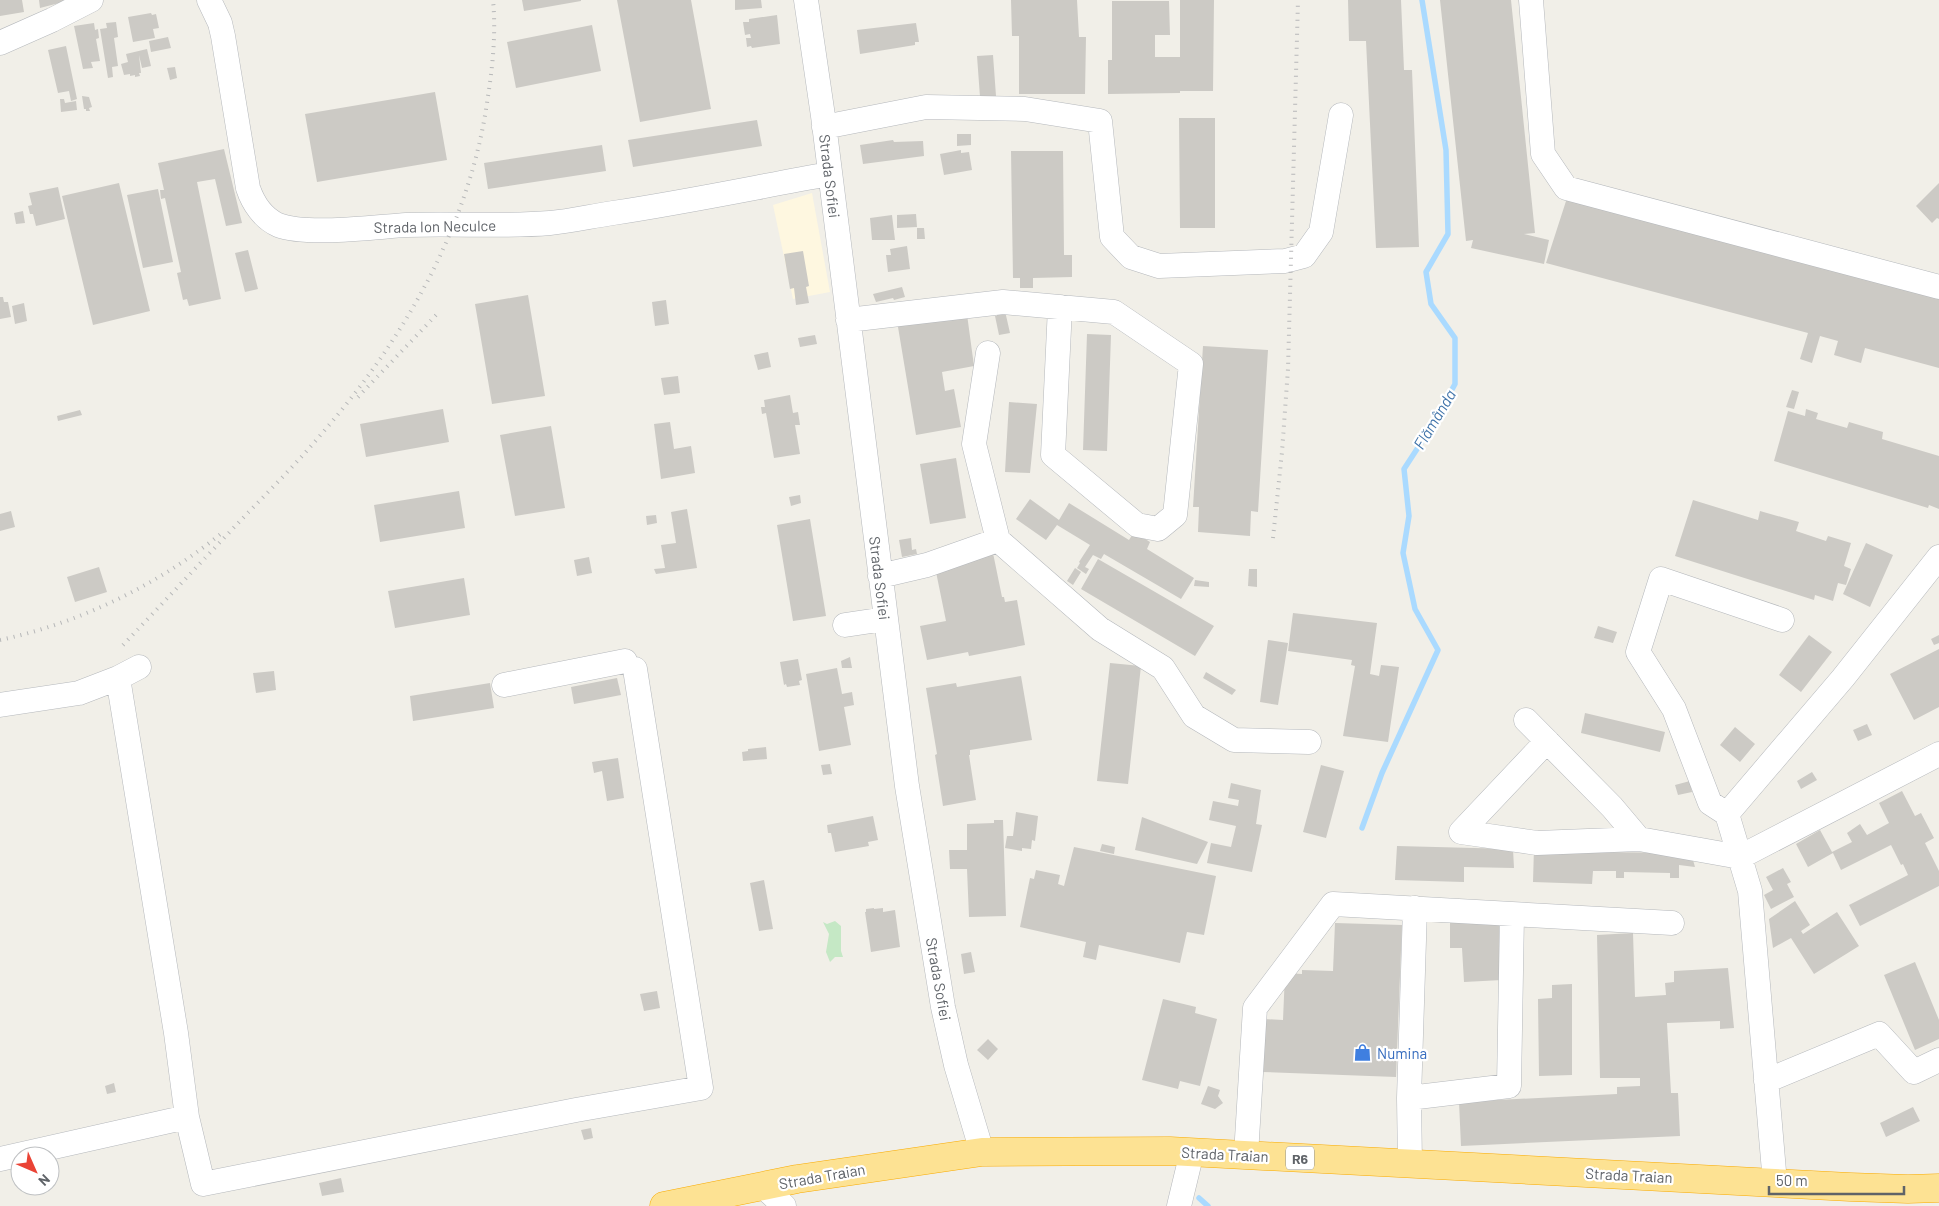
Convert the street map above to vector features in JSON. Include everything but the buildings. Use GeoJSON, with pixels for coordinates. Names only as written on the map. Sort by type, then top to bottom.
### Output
{"type":"FeatureCollection","features":[{"type":"Feature","properties":{"kind":"highway","name":"Strada Trаian"},"geometry":{"type":"LineString","coordinates":[[664,1206],[869,1167],[982,1152],[1192,1152],[1775,1183],[1908,1189],[1939,1188]]}},
{"type":"Feature","properties":{"kind":"street"},"geometry":{"type":"LineString","coordinates":[[0,43],[91,0]]}},
{"type":"Feature","properties":{"kind":"street","name":"Strada Ion Neculce"},"geometry":{"type":"LineString","coordinates":[[209,0],[220,23],[223,36],[248,188],[258,208],[271,221],[288,228],[311,230],[434,224],[487,226],[551,223],[641,209],[829,174]]}},
{"type":"Feature","properties":{"kind":"street","name":"Strada Sofiei"},"geometry":{"type":"LineString","coordinates":[[806,0],[824,127],[907,786],[943,1007],[956,1065],[982,1152]]}},
{"type":"Feature","properties":{"kind":"street"},"geometry":{"type":"LineString","coordinates":[[1531,0],[1544,154],[1566,188],[1939,287]]}},
{"type":"Feature","properties":{"kind":"street"},"geometry":{"type":"LineString","coordinates":[[824,127],[926,106],[1025,109],[1100,121],[1112,237],[1131,257],[1159,266],[1285,261],[1304,256],[1321,232],[1340,115]]}},
{"type":"Feature","properties":{"kind":"street"},"geometry":{"type":"LineString","coordinates":[[848,320],[1003,302],[1060,307],[1114,312],[1191,364],[1175,515],[1158,529],[1137,525],[1053,456],[1060,307]]}},
{"type":"Feature","properties":{"kind":"street"},"geometry":{"type":"LineString","coordinates":[[988,352],[974,444],[998,540],[1100,629],[1163,668],[1194,716],[1234,740],[1309,742]]}},
{"type":"Feature","properties":{"kind":"street"},"geometry":{"type":"LineString","coordinates":[[880,576],[927,565],[998,540]]}},
{"type":"Feature","properties":{"kind":"street"},"geometry":{"type":"LineString","coordinates":[[1727,814],[1843,678],[1939,557]]}},
{"type":"Feature","properties":{"kind":"street"},"geometry":{"type":"LineString","coordinates":[[1775,1183],[1750,891],[1727,814],[1710,802],[1674,709],[1638,652],[1661,579],[1782,620]]}},
{"type":"Feature","properties":{"kind":"street"},"geometry":{"type":"LineString","coordinates":[[845,625],[885,619]]}},
{"type":"Feature","properties":{"kind":"street"},"geometry":{"type":"LineString","coordinates":[[118,678],[175,1023],[187,1117],[203,1184],[576,1110],[701,1088],[630,665],[504,685]]}},
{"type":"Feature","properties":{"kind":"street"},"geometry":{"type":"LineString","coordinates":[[0,705],[79,693],[118,678],[139,667]]}},
{"type":"Feature","properties":{"kind":"street"},"geometry":{"type":"LineString","coordinates":[[1526,720],[1612,807],[1639,839]]}},
{"type":"Feature","properties":{"kind":"street"},"geometry":{"type":"LineString","coordinates":[[1547,741],[1461,832],[1537,843],[1639,839],[1740,857],[1939,754]]}},
{"type":"Feature","properties":{"kind":"street"},"geometry":{"type":"LineString","coordinates":[[1246,1155],[1255,1008],[1333,904],[1672,923]]}},
{"type":"Feature","properties":{"kind":"street"},"geometry":{"type":"LineString","coordinates":[[1410,1164],[1415,908]]}},
{"type":"Feature","properties":{"kind":"street"},"geometry":{"type":"LineString","coordinates":[[1410,1098],[1509,1086],[1512,915]]}},
{"type":"Feature","properties":{"kind":"street"},"geometry":{"type":"LineString","coordinates":[[1766,1081],[1879,1034],[1914,1072],[1939,1060]]}},
{"type":"Feature","properties":{"kind":"street"},"geometry":{"type":"LineString","coordinates":[[0,1159],[187,1117]]}},
{"type":"Feature","properties":{"kind":"street"},"geometry":{"type":"LineString","coordinates":[[1178,1206],[1192,1152]]}},
{"type":"Feature","properties":{"kind":"street"},"geometry":{"type":"LineString","coordinates":[[763,1186],[784,1206]]}},
{"type":"Feature","properties":{"kind":"shaded area"},"geometry":{"type":"Polygon","coordinates":[[[812,193],[830,292],[793,299],[773,205],[812,193]]]}},
{"type":"Feature","properties":{"kind":"green space"},"geometry":{"type":"Polygon","coordinates":[[[835,921],[841,926],[841,951],[843,957],[835,957],[830,962],[826,952],[829,934],[823,922],[827,924],[835,921]]]}},
{"type":"Feature","properties":{"kind":"waterway","name":"Flămânda"},"geometry":{"type":"LineString","coordinates":[[1362,828],[1382,773],[1438,650],[1415,609],[1403,553],[1409,516],[1404,469],[1432,426],[1455,384],[1455,338],[1431,304],[1426,272],[1448,234],[1446,150],[1422,0]]}},
{"type":"Feature","properties":{"kind":"waterway","name":"Flămânda"},"geometry":{"type":"LineString","coordinates":[[1199,1198],[1208,1206]]}},
{"type":"Feature","properties":{"kind":"railway"},"geometry":{"type":"LineString","coordinates":[[123,645],[314,442],[354,395],[407,317],[430,276],[450,233],[467,189],[479,143],[493,60],[493,0]]}},
{"type":"Feature","properties":{"kind":"railway"},"geometry":{"type":"LineString","coordinates":[[1273,538],[1288,369],[1298,0]]}},
{"type":"Feature","properties":{"kind":"railway"},"geometry":{"type":"LineString","coordinates":[[358,397],[439,312]]}},
{"type":"Feature","properties":{"kind":"railway"},"geometry":{"type":"LineString","coordinates":[[0,640],[60,623],[118,599],[146,585],[173,568],[223,532]]}},
{"type":"Feature","properties":{"kind":"place","name":"Numina"},"geometry":{"type":"Point","coordinates":[1363,1053]}}]}
